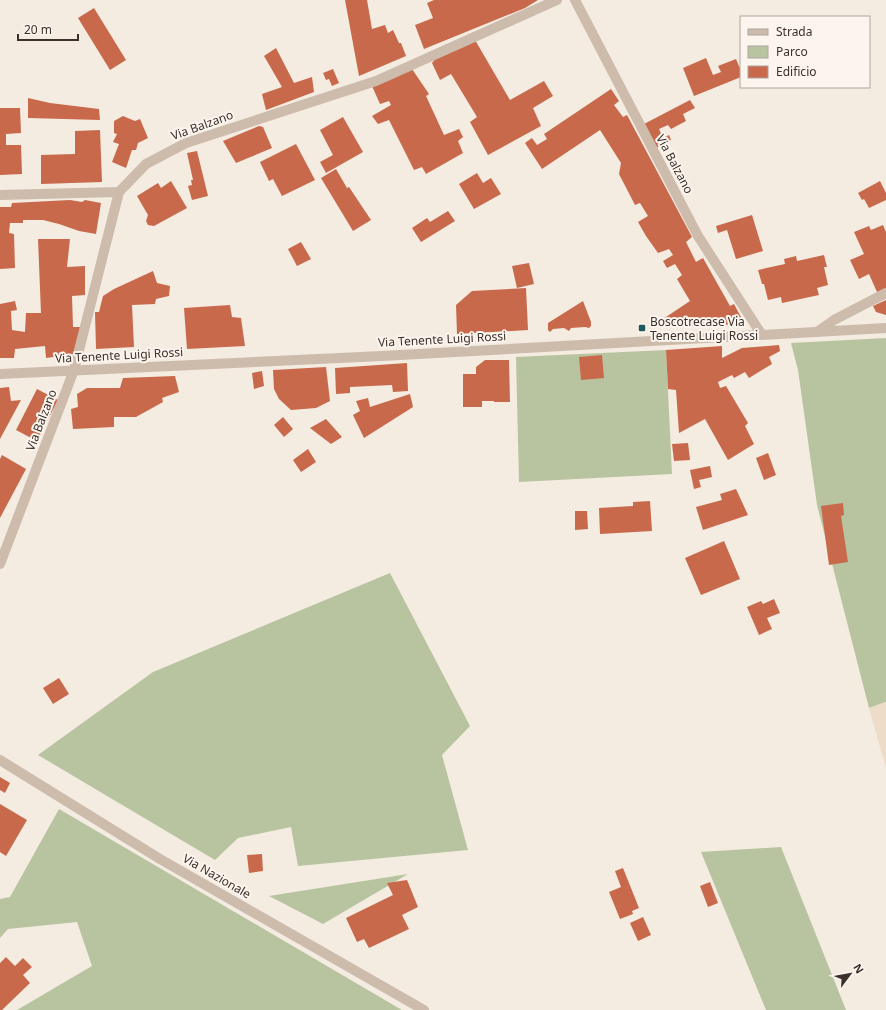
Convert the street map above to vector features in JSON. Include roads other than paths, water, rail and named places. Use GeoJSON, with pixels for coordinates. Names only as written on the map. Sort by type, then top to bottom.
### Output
{"type":"FeatureCollection","features":[{"type":"Feature","properties":{"kind":"street","name":"Via Balzano"},"geometry":{"type":"LineString","coordinates":[[0,564],[74,370],[119,192],[146,164],[186,143],[376,81],[557,0]]}},
{"type":"Feature","properties":{"kind":"street","name":"Via Balzano"},"geometry":{"type":"LineString","coordinates":[[575,0],[698,236],[762,335]]}},
{"type":"Feature","properties":{"kind":"street"},"geometry":{"type":"LineString","coordinates":[[0,195],[119,192]]}},
{"type":"Feature","properties":{"kind":"street"},"geometry":{"type":"LineString","coordinates":[[817,332],[834,320],[886,293]]}},
{"type":"Feature","properties":{"kind":"street","name":"Via Tenente Luigi Rossi"},"geometry":{"type":"LineString","coordinates":[[0,374],[398,355],[886,328]]}},
{"type":"Feature","properties":{"kind":"street","name":"Via Nazionale"},"geometry":{"type":"LineString","coordinates":[[0,760],[160,859],[424,1010]]}},
{"type":"Feature","properties":{"kind":"place","name":"Boscotrecase Via Tenente Luigi Rossi"},"geometry":{"type":"Point","coordinates":[642,328]}}]}
